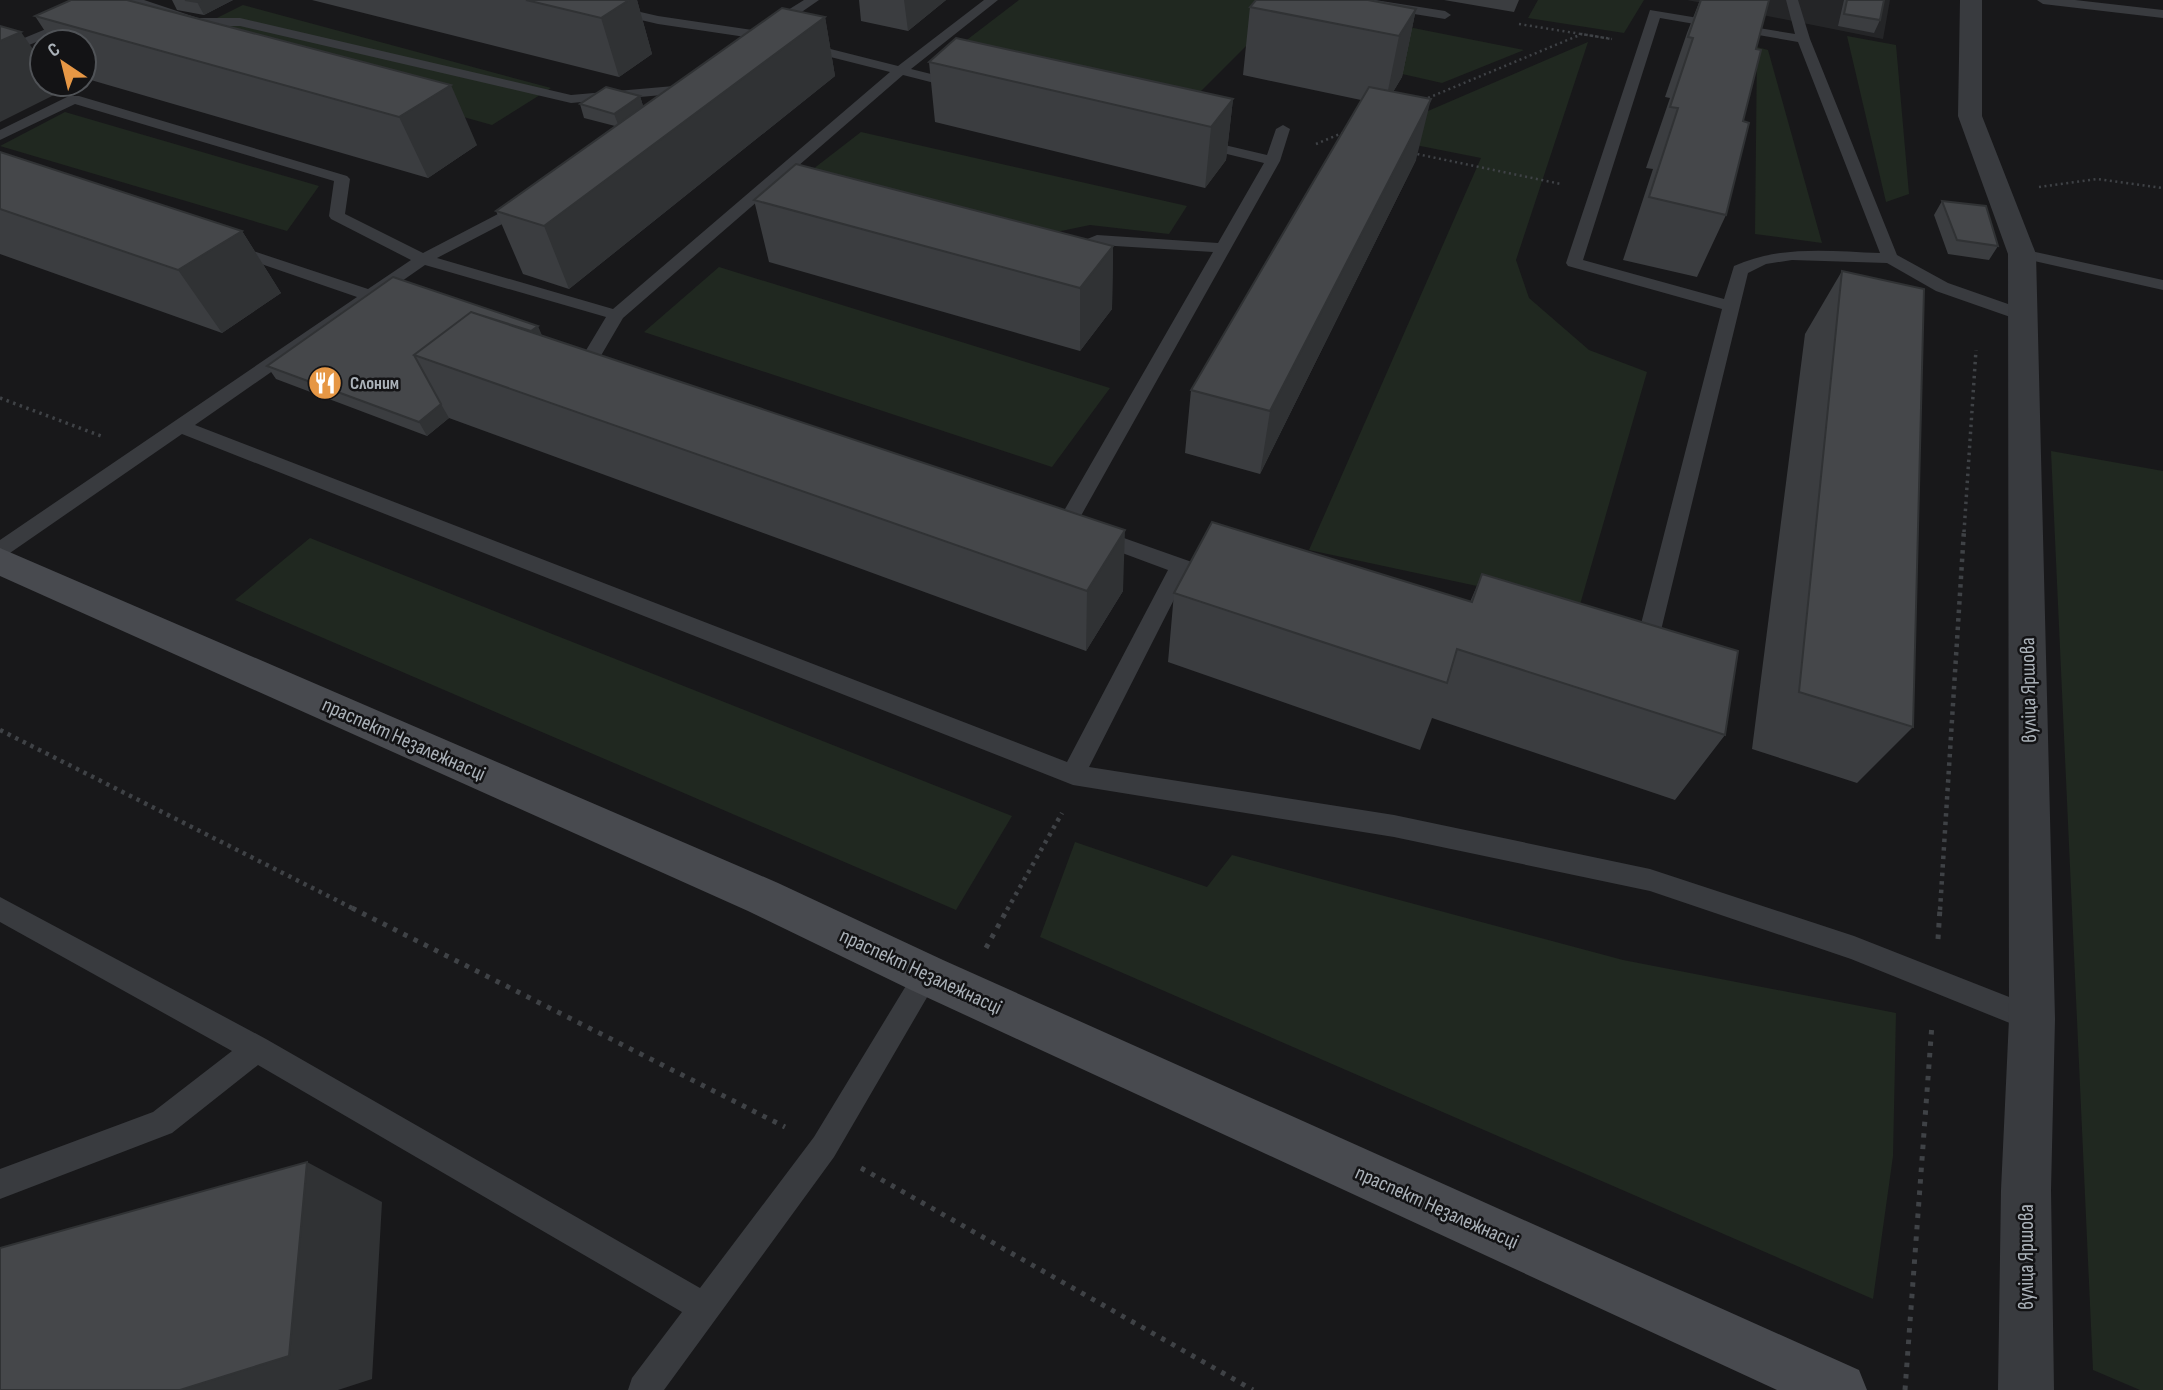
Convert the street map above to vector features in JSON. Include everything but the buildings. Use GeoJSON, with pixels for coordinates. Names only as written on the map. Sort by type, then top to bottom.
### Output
{"type":"FeatureCollection","features":[{"type":"Feature","properties":{"kind":"main road","name":"праспект Незалежнасці"},"geometry":{"type":"LineString","coordinates":[[0,561],[763,897],[927,975],[1839,1390]]}},
{"type":"Feature","properties":{"kind":"street","name":"вуліца Яршова"},"geometry":{"type":"LineString","coordinates":[[1971,0],[1970,116],[2022,254],[2032,1019],[2026,1190],[2026,1390]]}},
{"type":"Feature","properties":{"kind":"lane"},"geometry":{"type":"LineString","coordinates":[[132,0],[197,22],[240,22],[571,99],[702,83],[665,111]]}},
{"type":"Feature","properties":{"kind":"lane"},"geometry":{"type":"LineString","coordinates":[[572,0],[658,20],[759,35],[980,90]]}},
{"type":"Feature","properties":{"kind":"lane"},"geometry":{"type":"LineString","coordinates":[[738,52],[813,0]]}},
{"type":"Feature","properties":{"kind":"lane"},"geometry":{"type":"LineString","coordinates":[[627,375],[588,362],[616,315],[900,71],[992,0]]}},
{"type":"Feature","properties":{"kind":"lane"},"geometry":{"type":"LineString","coordinates":[[1352,0],[1445,15]]}},
{"type":"Feature","properties":{"kind":"lane"},"geometry":{"type":"LineString","coordinates":[[1792,0],[1803,39],[1890,258]]}},
{"type":"Feature","properties":{"kind":"lane"},"geometry":{"type":"LineString","coordinates":[[2043,0],[2163,15]]}},
{"type":"Feature","properties":{"kind":"lane"},"geometry":{"type":"LineString","coordinates":[[1731,306],[1574,263],[1655,13],[1803,39]]}},
{"type":"Feature","properties":{"kind":"lane"},"geometry":{"type":"LineString","coordinates":[[0,52],[87,16]]}},
{"type":"Feature","properties":{"kind":"lane"},"geometry":{"type":"LineString","coordinates":[[0,136],[74,99],[342,180],[337,216],[423,259],[616,315]]}},
{"type":"Feature","properties":{"kind":"lane"},"geometry":{"type":"LineString","coordinates":[[1066,525],[1273,161],[1283,130]]}},
{"type":"Feature","properties":{"kind":"lane"},"geometry":{"type":"LineString","coordinates":[[1180,139],[1273,161]]}},
{"type":"Feature","properties":{"kind":"lane"},"geometry":{"type":"LineString","coordinates":[[0,550],[423,259],[545,196]]}},
{"type":"Feature","properties":{"kind":"lane"},"geometry":{"type":"LineString","coordinates":[[1051,260],[1097,240],[1224,248]]}},
{"type":"Feature","properties":{"kind":"lane"},"geometry":{"type":"LineString","coordinates":[[210,242],[368,295]]}},
{"type":"Feature","properties":{"kind":"lane"},"geometry":{"type":"LineString","coordinates":[[2022,254],[2163,285]]}},
{"type":"Feature","properties":{"kind":"lane"},"geometry":{"type":"LineString","coordinates":[[1628,665],[1641,668],[1740,270],[1762,260],[1792,255],[1890,258],[1942,287],[2022,315]]}},
{"type":"Feature","properties":{"kind":"lane"},"geometry":{"type":"LineString","coordinates":[[178,425],[1073,775],[1394,825],[1650,880],[1854,948],[2032,1019]]}},
{"type":"Feature","properties":{"kind":"lane"},"geometry":{"type":"LineString","coordinates":[[1040,516],[1211,577],[1238,583]]}},
{"type":"Feature","properties":{"kind":"lane"},"geometry":{"type":"LineString","coordinates":[[1073,775],[1180,566]]}},
{"type":"Feature","properties":{"kind":"lane"},"geometry":{"type":"LineString","coordinates":[[0,909],[256,1049],[703,1307]]}},
{"type":"Feature","properties":{"kind":"lane"},"geometry":{"type":"LineString","coordinates":[[644,1390],[824,1147],[927,975]]}},
{"type":"Feature","properties":{"kind":"lane"},"geometry":{"type":"LineString","coordinates":[[0,1184],[162,1123],[256,1049]]}},
{"type":"Feature","properties":{"kind":"path"},"geometry":{"type":"LineString","coordinates":[[1420,101],[1583,34],[1620,40],[1519,23]]}},
{"type":"Feature","properties":{"kind":"path"},"geometry":{"type":"LineString","coordinates":[[1273,161],[1357,127]]}},
{"type":"Feature","properties":{"kind":"path"},"geometry":{"type":"LineString","coordinates":[[1332,137],[1345,140]]}},
{"type":"Feature","properties":{"kind":"path"},"geometry":{"type":"LineString","coordinates":[[1412,153],[1597,192]]}},
{"type":"Feature","properties":{"kind":"path"},"geometry":{"type":"LineString","coordinates":[[1996,185],[2030,188],[2096,178],[2163,188]]}},
{"type":"Feature","properties":{"kind":"path"},"geometry":{"type":"LineString","coordinates":[[1905,1390],[1935,981],[1976,336]]}},
{"type":"Feature","properties":{"kind":"path"},"geometry":{"type":"LineString","coordinates":[[0,398],[141,451]]}},
{"type":"Feature","properties":{"kind":"path"},"geometry":{"type":"LineString","coordinates":[[0,730],[824,1147],[1253,1390]]}},
{"type":"Feature","properties":{"kind":"shaded area"},"geometry":{"type":"Polygon","coordinates":[[[1019,0],[1314,0],[1348,15],[1524,50],[1442,83],[1252,40],[1173,119],[934,65],[1019,0]]]}},
{"type":"Feature","properties":{"kind":"shaded area"},"geometry":{"type":"Polygon","coordinates":[[[1538,0],[1644,0],[1624,33],[1528,18],[1538,0]]]}},
{"type":"Feature","properties":{"kind":"shaded area"},"geometry":{"type":"Polygon","coordinates":[[[1687,0],[1890,0],[1883,39],[1687,0]]]}},
{"type":"Feature","properties":{"kind":"shaded area"},"geometry":{"type":"Polygon","coordinates":[[[243,5],[551,88],[492,125],[179,37],[243,5]]]}},
{"type":"Feature","properties":{"kind":"shaded area"},"geometry":{"type":"Polygon","coordinates":[[[1847,36],[1896,45],[1909,194],[1886,202],[1847,36]]]}},
{"type":"Feature","properties":{"kind":"shaded area"},"geometry":{"type":"Polygon","coordinates":[[[1588,42],[1516,260],[1529,298],[1589,350],[1647,372],[1579,608],[1309,550],[1481,158],[1370,136],[1588,42]]]}},
{"type":"Feature","properties":{"kind":"shaded area"},"geometry":{"type":"Polygon","coordinates":[[[1757,47],[1768,50],[1822,243],[1755,234],[1757,47]]]}},
{"type":"Feature","properties":{"kind":"shaded area"},"geometry":{"type":"Polygon","coordinates":[[[65,112],[319,186],[287,231],[0,146],[65,112]]]}},
{"type":"Feature","properties":{"kind":"shaded area"},"geometry":{"type":"Polygon","coordinates":[[[861,132],[1187,206],[1169,234],[1090,225],[1037,236],[804,176],[861,132]]]}},
{"type":"Feature","properties":{"kind":"shaded area"},"geometry":{"type":"Polygon","coordinates":[[[719,267],[1110,388],[1052,467],[644,332],[719,267]]]}},
{"type":"Feature","properties":{"kind":"shaded area"},"geometry":{"type":"Polygon","coordinates":[[[2051,451],[2163,471],[2163,1390],[2140,1390],[2093,1370],[2051,451]]]}},
{"type":"Feature","properties":{"kind":"shaded area"},"geometry":{"type":"Polygon","coordinates":[[[310,538],[1012,816],[956,910],[235,600],[310,538]]]}},
{"type":"Feature","properties":{"kind":"shaded area"},"geometry":{"type":"Polygon","coordinates":[[[1075,842],[1207,887],[1232,855],[1623,960],[1896,1013],[1893,1156],[1873,1299],[1040,937],[1075,842]]]}},
{"type":"Feature","properties":{"kind":"place","name":"Слоним"},"geometry":{"type":"Point","coordinates":[325,383]}}]}
